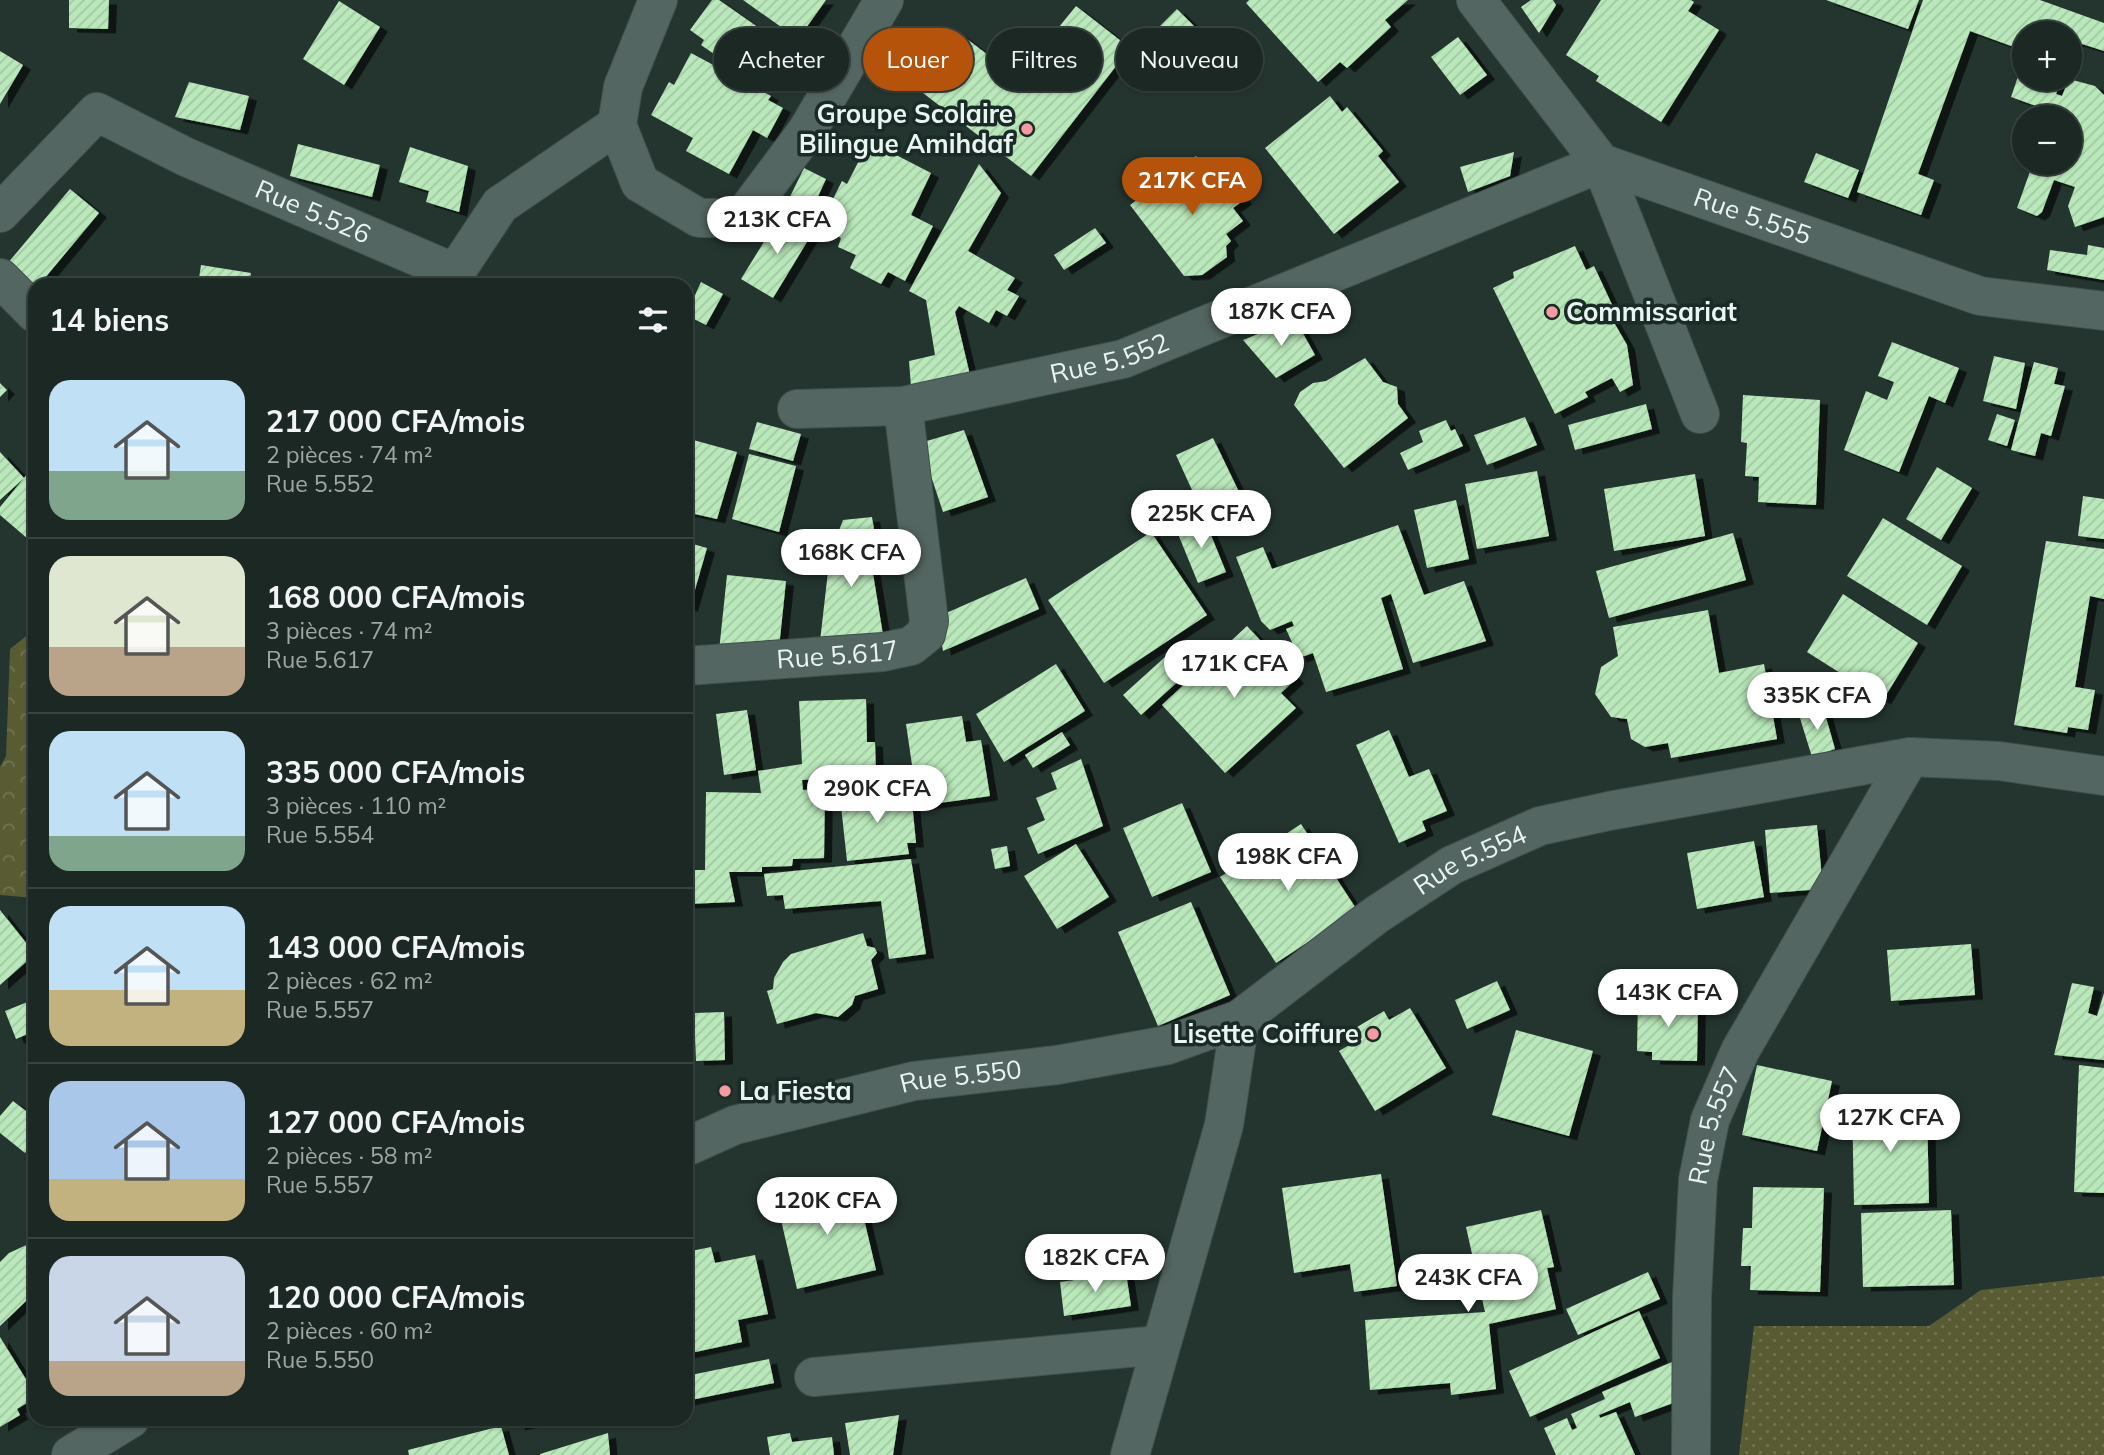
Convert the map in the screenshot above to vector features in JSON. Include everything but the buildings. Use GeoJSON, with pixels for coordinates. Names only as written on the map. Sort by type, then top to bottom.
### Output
{"type":"FeatureCollection","features":[{"type":"Feature","properties":{"kind":"street"},"geometry":{"type":"LineString","coordinates":[[658,0],[623,88],[617,125],[639,183],[699,218],[742,218],[807,131],[884,0]]}},
{"type":"Feature","properties":{"kind":"street"},"geometry":{"type":"LineString","coordinates":[[1476,0],[1601,163],[1700,414]]}},
{"type":"Feature","properties":{"kind":"street","name":"Rue 5.526"},"geometry":{"type":"LineString","coordinates":[[0,213],[97,113],[186,157],[456,273],[500,205],[617,125]]}},
{"type":"Feature","properties":{"kind":"street","name":"Rue 5.555"},"geometry":{"type":"LineString","coordinates":[[1601,163],[1980,296],[2104,311]]}},
{"type":"Feature","properties":{"kind":"street","name":"Rue 5.552"},"geometry":{"type":"LineString","coordinates":[[797,409],[903,407],[1123,359],[1601,163]]}},
{"type":"Feature","properties":{"kind":"street"},"geometry":{"type":"LineString","coordinates":[[0,278],[28,306]]}},
{"type":"Feature","properties":{"kind":"street","name":"Rue 5.617"},"geometry":{"type":"LineString","coordinates":[[693,666],[883,652],[911,646],[926,634],[929,621],[903,407]]}},
{"type":"Feature","properties":{"kind":"street","name":"Rue 5.554"},"geometry":{"type":"LineString","coordinates":[[1240,1019],[1376,915],[1452,865],[1540,827],[1609,811],[1910,758],[1999,761],[2104,776]]}},
{"type":"Feature","properties":{"kind":"street","name":"Rue 5.557"},"geometry":{"type":"LineString","coordinates":[[1690,1455],[1692,1297],[1698,1180],[1710,1120],[1740,1051],[1910,758]]}},
{"type":"Feature","properties":{"kind":"street"},"geometry":{"type":"LineString","coordinates":[[1130,1455],[1224,1125],[1240,1019]]}},
{"type":"Feature","properties":{"kind":"street","name":"Rue 5.550"},"geometry":{"type":"LineString","coordinates":[[693,1144],[735,1125],[914,1081],[1057,1065],[1168,1045],[1240,1019]]}},
{"type":"Feature","properties":{"kind":"street"},"geometry":{"type":"LineString","coordinates":[[814,1377],[1160,1345]]}},
{"type":"Feature","properties":{"kind":"street"},"geometry":{"type":"LineString","coordinates":[[71,1455],[119,1426]]}},
{"type":"Feature","properties":{"kind":"green space"},"geometry":{"type":"Polygon","coordinates":[[[28,635],[28,897],[0,895],[0,767],[6,756],[10,649],[28,635]]]}},
{"type":"Feature","properties":{"kind":"green space"},"geometry":{"type":"Polygon","coordinates":[[[2104,1276],[2104,1455],[1739,1455],[1754,1326],[1929,1326],[1981,1290],[2104,1276]]]}},
{"type":"Feature","properties":{"kind":"place","name":"Groupe Scolaire Bilingue Amihdaf"},"geometry":{"type":"Point","coordinates":[1027,129]}},
{"type":"Feature","properties":{"kind":"place","name":"Commissariat"},"geometry":{"type":"Point","coordinates":[1552,312]}},
{"type":"Feature","properties":{"kind":"place","name":"Lisette Coiffure"},"geometry":{"type":"Point","coordinates":[1373,1034]}},
{"type":"Feature","properties":{"kind":"place","name":"La Fiesta"},"geometry":{"type":"Point","coordinates":[725,1091]}}]}
